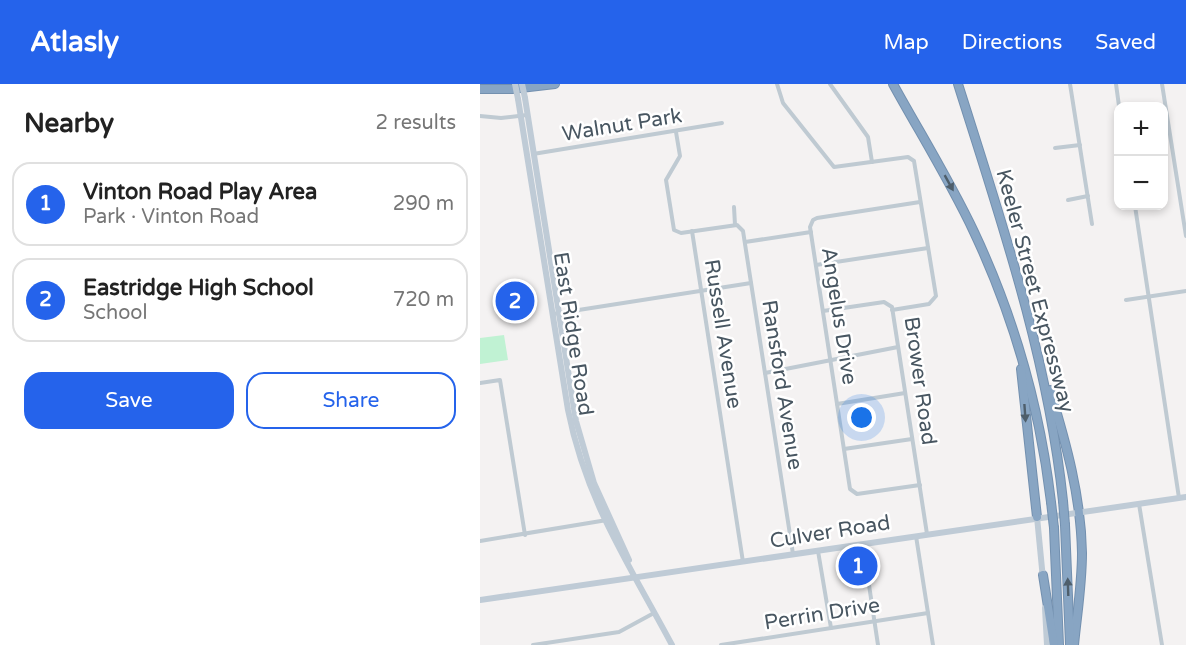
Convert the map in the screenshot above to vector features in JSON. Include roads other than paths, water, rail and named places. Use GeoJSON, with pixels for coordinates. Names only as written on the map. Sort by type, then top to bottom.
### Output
{"type":"FeatureCollection","features":[{"type":"Feature","properties":{"kind":"highway"},"geometry":{"type":"LineString","coordinates":[[480,89],[555,84]]}},
{"type":"Feature","properties":{"kind":"highway","name":"Keeler Street Expressway"},"geometry":{"type":"LineString","coordinates":[[891,84],[974,233],[1007,315],[1034,404],[1054,528],[1059,645]]}},
{"type":"Feature","properties":{"kind":"highway"},"geometry":{"type":"LineString","coordinates":[[958,84],[982,161]]}},
{"type":"Feature","properties":{"kind":"highway"},"geometry":{"type":"LineString","coordinates":[[964,84],[982,161]]}},
{"type":"Feature","properties":{"kind":"highway","name":"Keeler Street Expressway"},"geometry":{"type":"LineString","coordinates":[[982,161],[1031,328],[1051,419],[1063,501],[1072,645]]}},
{"type":"Feature","properties":{"kind":"highway"},"geometry":{"type":"LineString","coordinates":[[1007,315],[1022,375],[1037,517]]}},
{"type":"Feature","properties":{"kind":"highway"},"geometry":{"type":"LineString","coordinates":[[1031,328],[1070,457],[1078,512],[1082,563],[1072,645]]}},
{"type":"Feature","properties":{"kind":"highway"},"geometry":{"type":"LineString","coordinates":[[1043,575],[1054,645]]}},
{"type":"Feature","properties":{"kind":"main road","name":"East Ridge Road"},"geometry":{"type":"LineString","coordinates":[[515,84],[524,115],[556,313],[581,439],[607,520],[672,645]]}},
{"type":"Feature","properties":{"kind":"main road","name":"East Ridge Road"},"geometry":{"type":"LineString","coordinates":[[521,99],[522,84]]}},
{"type":"Feature","properties":{"kind":"main road","name":"Culver Road"},"geometry":{"type":"LineString","coordinates":[[480,600],[1183,497]]}},
{"type":"Feature","properties":{"kind":"main road"},"geometry":{"type":"LineString","coordinates":[[1037,517],[1047,645]]}},
{"type":"Feature","properties":{"kind":"street"},"geometry":{"type":"LineString","coordinates":[[777,84],[783,103],[831,165],[839,167],[872,162],[868,137],[830,84]]}},
{"type":"Feature","properties":{"kind":"street"},"geometry":{"type":"LineString","coordinates":[[1070,84],[1092,224]]}},
{"type":"Feature","properties":{"kind":"street"},"geometry":{"type":"LineString","coordinates":[[1116,84],[1118,102]]}},
{"type":"Feature","properties":{"kind":"street"},"geometry":{"type":"LineString","coordinates":[[1162,84],[1186,236]]}},
{"type":"Feature","properties":{"kind":"street"},"geometry":{"type":"LineString","coordinates":[[480,116],[501,118],[524,115]]}},
{"type":"Feature","properties":{"kind":"street","name":"Walnut Park"},"geometry":{"type":"LineString","coordinates":[[530,155],[722,123]]}},
{"type":"Feature","properties":{"kind":"street","name":"Russell Avenue"},"geometry":{"type":"LineString","coordinates":[[676,132],[680,156],[666,178],[673,226],[677,232],[692,231],[743,561]]}},
{"type":"Feature","properties":{"kind":"street"},"geometry":{"type":"LineString","coordinates":[[1055,148],[1080,145]]}},
{"type":"Feature","properties":{"kind":"street","name":"Brower Road"},"geometry":{"type":"LineString","coordinates":[[872,162],[911,157],[928,248],[935,299],[929,304],[892,310],[927,534]]}},
{"type":"Feature","properties":{"kind":"street"},"geometry":{"type":"LineString","coordinates":[[1068,200],[1088,196]]}},
{"type":"Feature","properties":{"kind":"street","name":"Angelus Drive"},"geometry":{"type":"LineString","coordinates":[[920,202],[817,218],[811,222],[850,489],[854,494],[920,486]]}},
{"type":"Feature","properties":{"kind":"street","name":"Ransford Avenue"},"geometry":{"type":"LineString","coordinates":[[734,207],[735,225],[742,229],[745,242],[793,554]]}},
{"type":"Feature","properties":{"kind":"street"},"geometry":{"type":"LineString","coordinates":[[1136,210],[1183,497]]}},
{"type":"Feature","properties":{"kind":"street"},"geometry":{"type":"LineString","coordinates":[[692,231],[735,225]]}},
{"type":"Feature","properties":{"kind":"street"},"geometry":{"type":"LineString","coordinates":[[745,242],[811,232]]}},
{"type":"Feature","properties":{"kind":"street"},"geometry":{"type":"LineString","coordinates":[[816,266],[928,248]]}},
{"type":"Feature","properties":{"kind":"street"},"geometry":{"type":"LineString","coordinates":[[556,313],[751,283]]}},
{"type":"Feature","properties":{"kind":"street"},"geometry":{"type":"LineString","coordinates":[[1126,300],[1186,291]]}},
{"type":"Feature","properties":{"kind":"street"},"geometry":{"type":"LineString","coordinates":[[823,311],[884,302],[891,304],[892,310]]}},
{"type":"Feature","properties":{"kind":"street"},"geometry":{"type":"LineString","coordinates":[[765,373],[898,347]]}},
{"type":"Feature","properties":{"kind":"street"},"geometry":{"type":"LineString","coordinates":[[480,383],[500,380],[525,534]]}},
{"type":"Feature","properties":{"kind":"street"},"geometry":{"type":"LineString","coordinates":[[837,404],[905,393]]}},
{"type":"Feature","properties":{"kind":"street"},"geometry":{"type":"LineString","coordinates":[[844,449],[912,439]]}},
{"type":"Feature","properties":{"kind":"street"},"geometry":{"type":"LineString","coordinates":[[1139,504],[1162,645]]}},
{"type":"Feature","properties":{"kind":"street"},"geometry":{"type":"LineString","coordinates":[[480,542],[607,520]]}},
{"type":"Feature","properties":{"kind":"street"},"geometry":{"type":"LineString","coordinates":[[916,535],[933,645]]}},
{"type":"Feature","properties":{"kind":"street"},"geometry":{"type":"LineString","coordinates":[[862,544],[878,645]]}},
{"type":"Feature","properties":{"kind":"street"},"geometry":{"type":"LineString","coordinates":[[818,550],[831,628]]}},
{"type":"Feature","properties":{"kind":"street"},"geometry":{"type":"LineString","coordinates":[[533,645],[619,632],[655,613]]}},
{"type":"Feature","properties":{"kind":"street","name":"Perrin Drive"},"geometry":{"type":"LineString","coordinates":[[721,645],[928,613]]}},
{"type":"Feature","properties":{"kind":"place","name":"Eastridge High School"},"geometry":{"type":"Point","coordinates":[515,301]}},
{"type":"Feature","properties":{"kind":"place","name":"Vinton Road Play Area"},"geometry":{"type":"Point","coordinates":[858,566]}}]}
